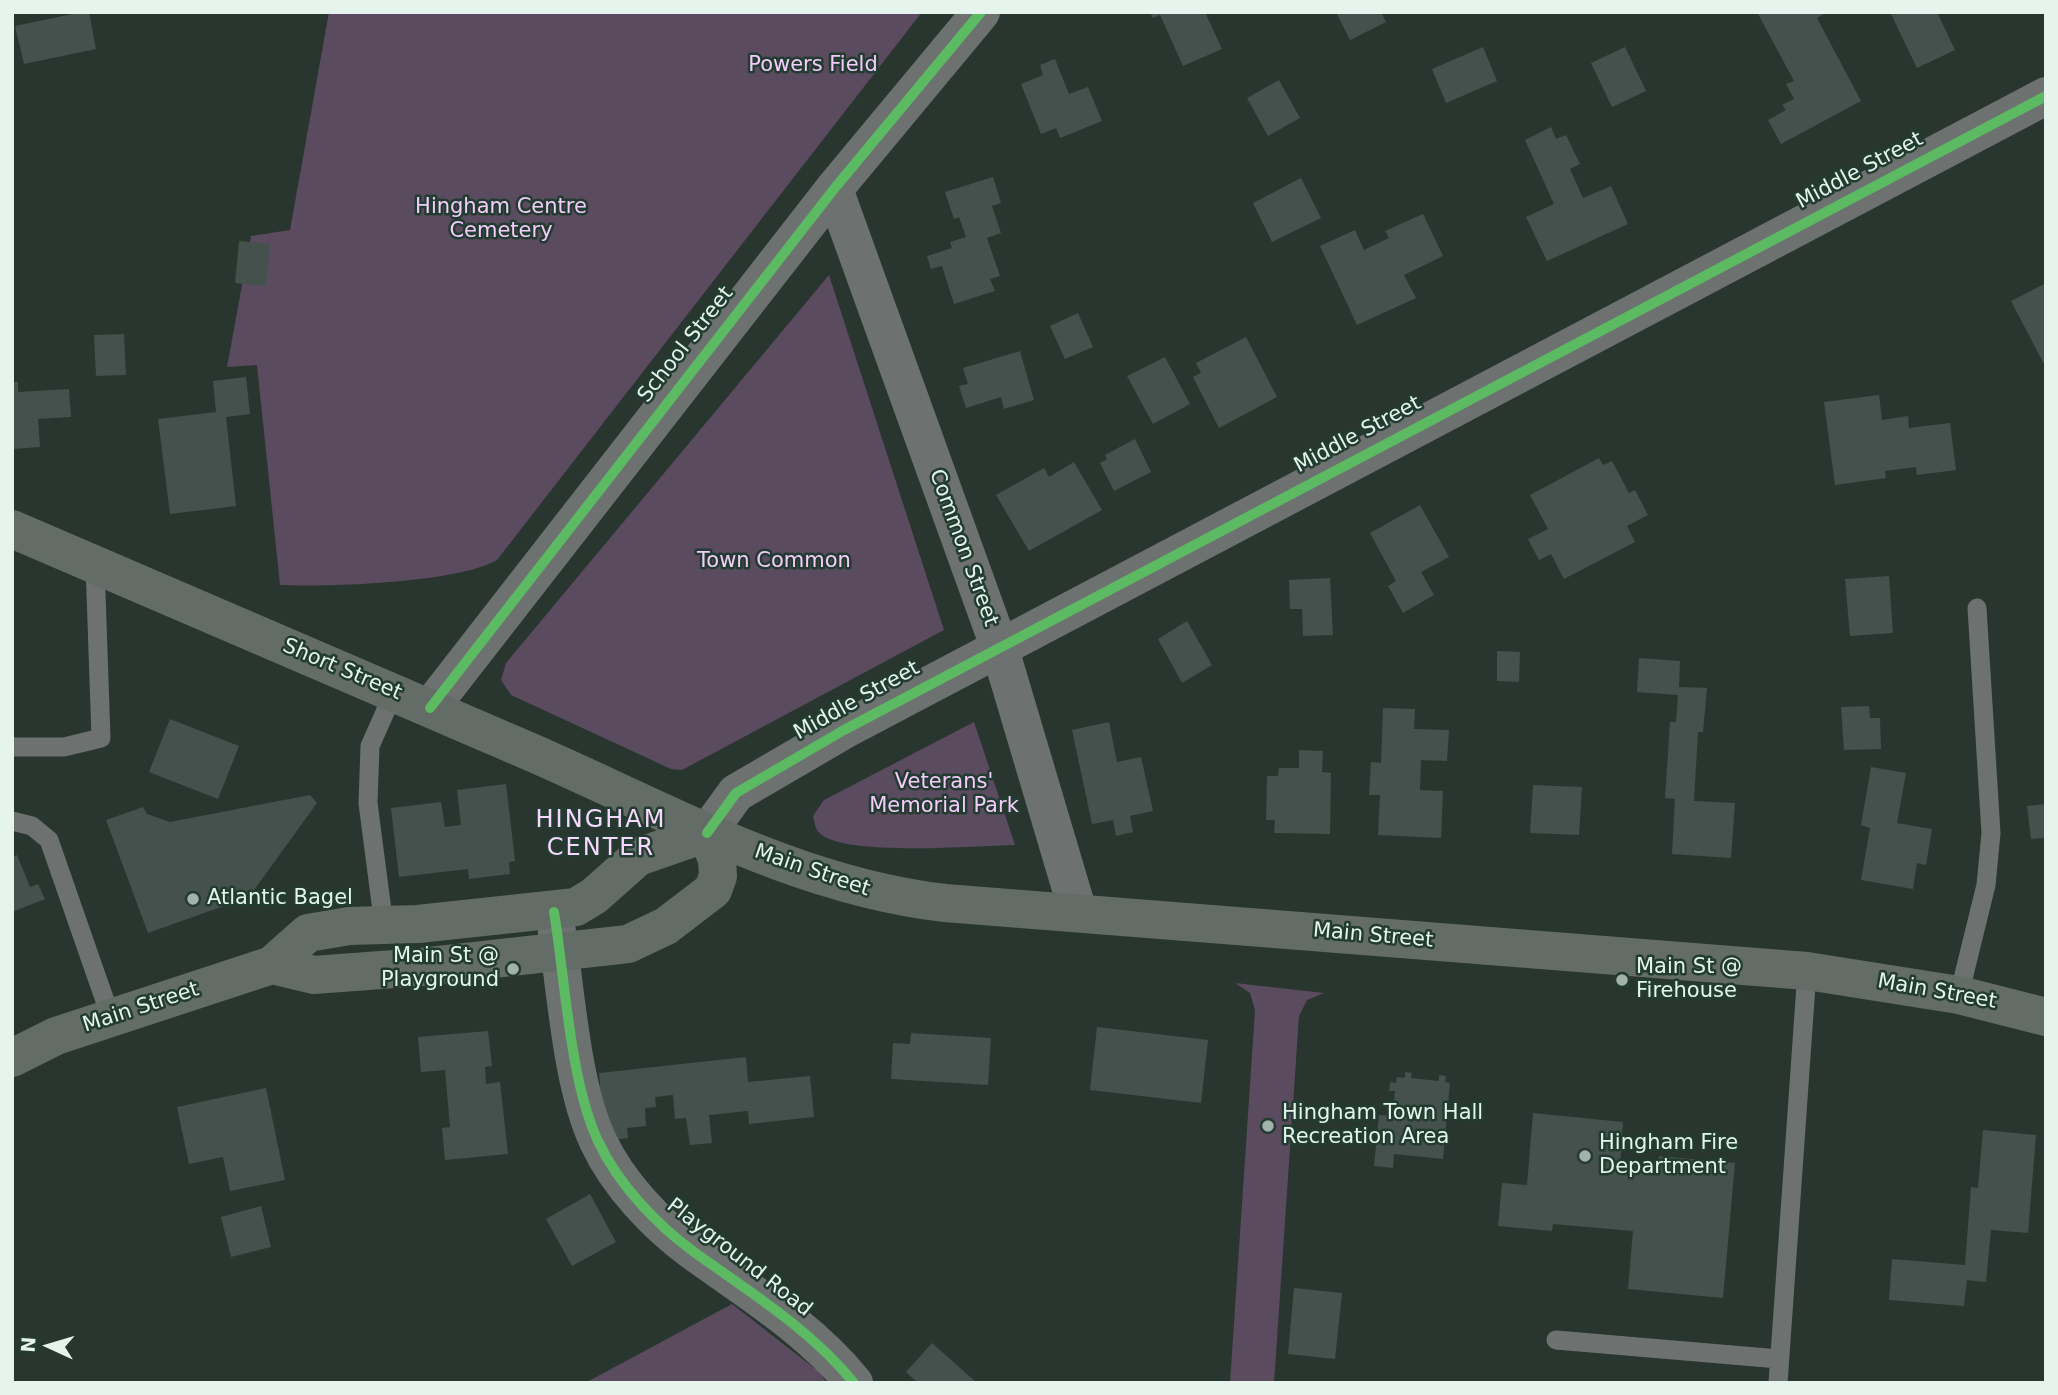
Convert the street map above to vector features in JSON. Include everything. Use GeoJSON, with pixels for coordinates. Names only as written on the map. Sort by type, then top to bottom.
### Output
{"type":"FeatureCollection","features":[{"type":"Feature","properties":{"kind":"main road","name":"Short Street"},"geometry":{"type":"LineString","coordinates":[[12,529],[394,692],[707,832]]}},
{"type":"Feature","properties":{"kind":"main road","name":"Main Street"},"geometry":{"type":"LineString","coordinates":[[12,1058],[56,1036],[272,965],[308,933],[349,926],[384,926],[486,914],[554,912],[576,907],[594,896],[638,857],[707,832],[818,877],[870,892],[945,903],[1807,971],[1959,995],[2046,1017]]}},
{"type":"Feature","properties":{"kind":"main road"},"geometry":{"type":"LineString","coordinates":[[272,965],[314,975],[628,944],[666,926],[713,890],[718,876],[717,860],[707,832]]}},
{"type":"Feature","properties":{"kind":"main road"},"geometry":{"type":"LineString","coordinates":[[384,926],[388,969]]}},
{"type":"Feature","properties":{"kind":"street","name":"School Street"},"geometry":{"type":"LineString","coordinates":[[430,708],[834,189],[981,12]]}},
{"type":"Feature","properties":{"kind":"street","name":"Middle Street"},"geometry":{"type":"LineString","coordinates":[[707,832],[736,793],[746,786],[999,646],[2046,96]]}},
{"type":"Feature","properties":{"kind":"street","name":"Common Street"},"geometry":{"type":"LineString","coordinates":[[834,189],[999,646],[1078,912]]}},
{"type":"Feature","properties":{"kind":"street","name":"Playground Road"},"geometry":{"type":"LineString","coordinates":[[554,912],[579,1073],[597,1139],[614,1170],[639,1201],[691,1250],[760,1298],[823,1349],[854,1383]]}},
{"type":"Feature","properties":{"kind":"lane"},"geometry":{"type":"LineString","coordinates":[[12,747],[64,747],[100,738],[95,564]]}},
{"type":"Feature","properties":{"kind":"lane"},"geometry":{"type":"LineString","coordinates":[[1959,995],[1986,885],[1991,833],[1977,608]]}},
{"type":"Feature","properties":{"kind":"lane"},"geometry":{"type":"LineString","coordinates":[[384,926],[368,803],[370,746],[394,692]]}},
{"type":"Feature","properties":{"kind":"lane"},"geometry":{"type":"LineString","coordinates":[[12,821],[32,826],[49,840],[111,1018]]}},
{"type":"Feature","properties":{"kind":"lane"},"geometry":{"type":"LineString","coordinates":[[1778,1383],[1807,971]]}},
{"type":"Feature","properties":{"kind":"lane"},"geometry":{"type":"LineString","coordinates":[[1556,1340],[1779,1359]]}},
{"type":"Feature","properties":{"kind":"green space","name":"Hingham Centre Cemetery"},"geometry":{"type":"Polygon","coordinates":[[[329,12],[922,12],[497,560],[478,568],[424,579],[360,584],[280,585],[257,365],[227,367],[251,236],[290,230],[329,12]]]}},
{"type":"Feature","properties":{"kind":"green space","name":"Town Common"},"geometry":{"type":"Polygon","coordinates":[[[829,275],[944,630],[682,770],[671,769],[511,695],[501,680],[506,663],[829,275]]]}},
{"type":"Feature","properties":{"kind":"green space","name":"Veterans' Memorial Park"},"geometry":{"type":"Polygon","coordinates":[[[974,722],[1015,845],[885,848],[836,842],[818,831],[813,816],[824,800],[974,722]]]}},
{"type":"Feature","properties":{"kind":"green space","name":"Hingham Town Hall Recreation Area"},"geometry":{"type":"Polygon","coordinates":[[[1235,983],[1324,993],[1307,1000],[1299,1016],[1274,1383],[1230,1383],[1255,1010],[1250,993],[1235,983]]]}},
{"type":"Feature","properties":{"kind":"green space"},"geometry":{"type":"Polygon","coordinates":[[[732,1304],[818,1371],[827,1383],[585,1383],[732,1304]]]}},
{"type":"Feature","properties":{"kind":"building"},"geometry":{"type":"Polygon","coordinates":[[[89,12],[96,49],[24,64],[15,26],[89,12]]]}},
{"type":"Feature","properties":{"kind":"building"},"geometry":{"type":"Polygon","coordinates":[[[1150,12],[1205,12],[1222,49],[1183,66],[1160,15],[1153,18],[1150,12]]]}},
{"type":"Feature","properties":{"kind":"building"},"geometry":{"type":"Polygon","coordinates":[[[1336,12],[1381,12],[1386,22],[1350,40],[1336,12]]]}},
{"type":"Feature","properties":{"kind":"building"},"geometry":{"type":"Polygon","coordinates":[[[1757,12],[1827,12],[1817,18],[1861,101],[1781,144],[1768,120],[1786,110],[1782,105],[1794,99],[1786,84],[1794,81],[1757,12]]]}},
{"type":"Feature","properties":{"kind":"building"},"geometry":{"type":"Polygon","coordinates":[[[1890,12],[1937,12],[1955,50],[1917,68],[1890,12]]]}},
{"type":"Feature","properties":{"kind":"building"},"geometry":{"type":"Polygon","coordinates":[[[1483,47],[1497,81],[1446,103],[1432,69],[1483,47]]]}},
{"type":"Feature","properties":{"kind":"building"},"geometry":{"type":"Polygon","coordinates":[[[1625,47],[1646,91],[1612,107],[1591,63],[1625,47]]]}},
{"type":"Feature","properties":{"kind":"building"},"geometry":{"type":"Polygon","coordinates":[[[1055,59],[1069,94],[1088,87],[1102,121],[1060,138],[1056,128],[1041,134],[1021,84],[1043,75],[1040,65],[1055,59]]]}},
{"type":"Feature","properties":{"kind":"building"},"geometry":{"type":"Polygon","coordinates":[[[1279,80],[1300,118],[1268,136],[1247,98],[1279,80]]]}},
{"type":"Feature","properties":{"kind":"building"},"geometry":{"type":"Polygon","coordinates":[[[1551,127],[1556,139],[1566,135],[1580,164],[1570,169],[1583,198],[1611,186],[1628,224],[1547,261],[1526,217],[1554,204],[1525,140],[1551,127]]]}},
{"type":"Feature","properties":{"kind":"building"},"geometry":{"type":"Polygon","coordinates":[[[993,177],[1001,203],[992,206],[1001,233],[987,238],[1000,276],[990,279],[995,291],[954,304],[942,266],[931,269],[927,256],[952,248],[950,242],[966,237],[959,217],[954,219],[945,192],[993,177]]]}},
{"type":"Feature","properties":{"kind":"building"},"geometry":{"type":"Polygon","coordinates":[[[1301,178],[1321,218],[1272,242],[1253,203],[1301,178]]]}},
{"type":"Feature","properties":{"kind":"building"},"geometry":{"type":"Polygon","coordinates":[[[1423,214],[1443,256],[1404,275],[1416,298],[1357,325],[1320,246],[1355,230],[1364,250],[1389,238],[1385,231],[1423,214]]]}},
{"type":"Feature","properties":{"kind":"building"},"geometry":{"type":"Polygon","coordinates":[[[239,241],[270,244],[266,286],[235,283],[239,241]]]}},
{"type":"Feature","properties":{"kind":"building"},"geometry":{"type":"Polygon","coordinates":[[[2046,283],[2046,368],[2011,301],[2046,283]]]}},
{"type":"Feature","properties":{"kind":"building"},"geometry":{"type":"Polygon","coordinates":[[[1078,313],[1093,347],[1065,359],[1050,326],[1078,313]]]}},
{"type":"Feature","properties":{"kind":"building"},"geometry":{"type":"Polygon","coordinates":[[[124,334],[126,375],[96,376],[94,335],[124,334]]]}},
{"type":"Feature","properties":{"kind":"building"},"geometry":{"type":"Polygon","coordinates":[[[1246,337],[1277,397],[1219,428],[1193,377],[1201,373],[1196,363],[1246,337]]]}},
{"type":"Feature","properties":{"kind":"building"},"geometry":{"type":"Polygon","coordinates":[[[1020,351],[1034,400],[1004,409],[1001,397],[966,408],[959,386],[968,384],[963,368],[1020,351]]]}},
{"type":"Feature","properties":{"kind":"building"},"geometry":{"type":"Polygon","coordinates":[[[1165,357],[1190,404],[1153,424],[1127,376],[1165,357]]]}},
{"type":"Feature","properties":{"kind":"building"},"geometry":{"type":"Polygon","coordinates":[[[246,377],[250,414],[226,417],[236,506],[170,514],[158,419],[216,412],[213,381],[246,377]]]}},
{"type":"Feature","properties":{"kind":"building"},"geometry":{"type":"Polygon","coordinates":[[[12,382],[18,382],[18,392],[69,389],[71,417],[38,419],[40,447],[12,449],[12,382]]]}},
{"type":"Feature","properties":{"kind":"building"},"geometry":{"type":"Polygon","coordinates":[[[1879,395],[1882,420],[1908,416],[1909,428],[1950,423],[1956,470],[1917,475],[1916,467],[1885,471],[1886,478],[1835,485],[1824,402],[1879,395]]]}},
{"type":"Feature","properties":{"kind":"building"},"geometry":{"type":"Polygon","coordinates":[[[1135,439],[1151,472],[1114,491],[1100,463],[1107,459],[1105,455],[1135,439]]]}},
{"type":"Feature","properties":{"kind":"building"},"geometry":{"type":"Polygon","coordinates":[[[1599,458],[1603,465],[1612,461],[1629,493],[1635,490],[1648,515],[1627,526],[1635,542],[1564,579],[1551,554],[1539,560],[1528,539],[1548,529],[1530,495],[1599,458]]]}},
{"type":"Feature","properties":{"kind":"building"},"geometry":{"type":"Polygon","coordinates":[[[1074,462],[1102,510],[1029,551],[996,495],[1044,468],[1049,477],[1074,462]]]}},
{"type":"Feature","properties":{"kind":"building"},"geometry":{"type":"Polygon","coordinates":[[[1420,505],[1449,557],[1421,572],[1434,595],[1403,613],[1388,586],[1396,581],[1370,533],[1420,505]]]}},
{"type":"Feature","properties":{"kind":"building"},"geometry":{"type":"Polygon","coordinates":[[[1889,576],[1893,633],[1850,636],[1845,579],[1889,576]]]}},
{"type":"Feature","properties":{"kind":"building"},"geometry":{"type":"Polygon","coordinates":[[[1330,578],[1333,635],[1303,636],[1302,609],[1290,609],[1289,580],[1330,578]]]}},
{"type":"Feature","properties":{"kind":"building"},"geometry":{"type":"Polygon","coordinates":[[[1187,621],[1212,665],[1182,683],[1158,639],[1187,621]]]}},
{"type":"Feature","properties":{"kind":"building"},"geometry":{"type":"Polygon","coordinates":[[[1497,651],[1520,652],[1519,682],[1497,681],[1497,651]]]}},
{"type":"Feature","properties":{"kind":"building"},"geometry":{"type":"Polygon","coordinates":[[[1639,658],[1680,661],[1679,687],[1707,688],[1703,732],[1698,732],[1694,801],[1735,803],[1731,858],[1672,854],[1675,799],[1665,798],[1670,722],[1676,722],[1678,695],[1637,692],[1639,658]]]}},
{"type":"Feature","properties":{"kind":"building"},"geometry":{"type":"Polygon","coordinates":[[[1869,706],[1870,718],[1880,718],[1881,749],[1844,750],[1841,707],[1869,706]]]}},
{"type":"Feature","properties":{"kind":"building"},"geometry":{"type":"Polygon","coordinates":[[[1383,708],[1415,709],[1414,729],[1449,730],[1447,761],[1421,760],[1420,790],[1443,791],[1441,838],[1378,835],[1380,795],[1369,795],[1371,762],[1381,763],[1383,708]]]}},
{"type":"Feature","properties":{"kind":"building"},"geometry":{"type":"Polygon","coordinates":[[[170,719],[239,746],[218,799],[149,772],[170,719]]]}},
{"type":"Feature","properties":{"kind":"building"},"geometry":{"type":"Polygon","coordinates":[[[1109,722],[1117,762],[1141,757],[1153,811],[1130,816],[1133,832],[1116,836],[1113,820],[1092,824],[1072,730],[1109,722]]]}},
{"type":"Feature","properties":{"kind":"building"},"geometry":{"type":"Polygon","coordinates":[[[1299,750],[1323,751],[1322,772],[1331,773],[1330,834],[1274,833],[1275,820],[1266,820],[1267,776],[1278,776],[1279,768],[1299,768],[1299,750]]]}},
{"type":"Feature","properties":{"kind":"building"},"geometry":{"type":"Polygon","coordinates":[[[1871,767],[1906,773],[1897,823],[1932,829],[1926,865],[1917,863],[1913,889],[1861,880],[1870,828],[1861,825],[1871,767]]]}},
{"type":"Feature","properties":{"kind":"building"},"geometry":{"type":"Polygon","coordinates":[[[506,784],[515,861],[509,862],[510,874],[469,879],[468,869],[399,877],[391,808],[441,802],[445,827],[461,825],[457,790],[506,784]]]}},
{"type":"Feature","properties":{"kind":"building"},"geometry":{"type":"Polygon","coordinates":[[[1533,785],[1582,787],[1579,835],[1530,833],[1533,785]]]}},
{"type":"Feature","properties":{"kind":"building"},"geometry":{"type":"Polygon","coordinates":[[[310,795],[317,803],[249,897],[148,933],[106,820],[143,807],[147,814],[170,822],[310,795]]]}},
{"type":"Feature","properties":{"kind":"building"},"geometry":{"type":"Polygon","coordinates":[[[2046,804],[2046,838],[2031,839],[2027,806],[2046,804]]]}},
{"type":"Feature","properties":{"kind":"building"},"geometry":{"type":"Polygon","coordinates":[[[17,855],[30,887],[38,884],[45,899],[12,912],[12,857],[17,855]]]}},
{"type":"Feature","properties":{"kind":"building"},"geometry":{"type":"Polygon","coordinates":[[[1097,1027],[1208,1040],[1201,1103],[1090,1090],[1097,1027]]]}},
{"type":"Feature","properties":{"kind":"building"},"geometry":{"type":"Polygon","coordinates":[[[488,1031],[492,1066],[485,1067],[486,1084],[500,1082],[508,1154],[445,1160],[442,1128],[450,1127],[445,1070],[421,1072],[418,1037],[488,1031]]]}},
{"type":"Feature","properties":{"kind":"building"},"geometry":{"type":"Polygon","coordinates":[[[911,1033],[991,1038],[988,1085],[891,1079],[893,1043],[910,1044],[911,1033]]]}},
{"type":"Feature","properties":{"kind":"building"},"geometry":{"type":"Polygon","coordinates":[[[746,1057],[748,1082],[810,1076],[814,1117],[749,1124],[748,1111],[709,1115],[712,1143],[690,1145],[686,1118],[675,1119],[673,1095],[655,1097],[656,1107],[645,1108],[646,1126],[627,1128],[628,1138],[605,1141],[599,1073],[746,1057]]]}},
{"type":"Feature","properties":{"kind":"building"},"geometry":{"type":"Polygon","coordinates":[[[1405,1072],[1412,1073],[1411,1078],[1439,1081],[1439,1075],[1446,1076],[1445,1082],[1450,1083],[1443,1159],[1394,1154],[1393,1168],[1374,1166],[1379,1115],[1393,1116],[1393,1110],[1388,1109],[1389,1101],[1394,1102],[1395,1091],[1389,1091],[1390,1082],[1396,1083],[1397,1077],[1405,1078],[1405,1072]]]}},
{"type":"Feature","properties":{"kind":"building"},"geometry":{"type":"Polygon","coordinates":[[[266,1088],[285,1180],[230,1191],[223,1157],[189,1164],[177,1107],[266,1088]]]}},
{"type":"Feature","properties":{"kind":"building"},"geometry":{"type":"Polygon","coordinates":[[[1533,1113],[1623,1122],[1620,1165],[1658,1169],[1659,1156],[1735,1163],[1723,1298],[1628,1289],[1633,1231],[1553,1224],[1552,1231],[1498,1226],[1502,1183],[1527,1185],[1533,1113]]]}},
{"type":"Feature","properties":{"kind":"building"},"geometry":{"type":"Polygon","coordinates":[[[1983,1130],[2036,1135],[2028,1233],[1991,1230],[1986,1282],[1967,1280],[1964,1306],[1889,1300],[1892,1259],[1965,1265],[1971,1187],[1978,1188],[1983,1130]]]}},
{"type":"Feature","properties":{"kind":"building"},"geometry":{"type":"Polygon","coordinates":[[[590,1194],[616,1242],[572,1266],[546,1219],[590,1194]]]}},
{"type":"Feature","properties":{"kind":"building"},"geometry":{"type":"Polygon","coordinates":[[[261,1206],[271,1247],[231,1257],[221,1217],[261,1206]]]}},
{"type":"Feature","properties":{"kind":"building"},"geometry":{"type":"Polygon","coordinates":[[[1294,1288],[1342,1293],[1335,1359],[1288,1354],[1294,1288]]]}},
{"type":"Feature","properties":{"kind":"building"},"geometry":{"type":"Polygon","coordinates":[[[932,1343],[977,1383],[918,1383],[906,1372],[932,1343]]]}},
{"type":"Feature","properties":{"kind":"cycle path"},"geometry":{"type":"LineString","coordinates":[[430,708],[834,189],[981,12]]}},
{"type":"Feature","properties":{"kind":"cycle path"},"geometry":{"type":"LineString","coordinates":[[707,833],[736,793],[844,730],[2046,96]]}},
{"type":"Feature","properties":{"kind":"cycle path"},"geometry":{"type":"LineString","coordinates":[[554,912],[581,1090],[598,1141],[616,1173],[639,1202],[666,1229],[799,1328],[854,1383]]}},
{"type":"Feature","properties":{"kind":"place","name":"Atlantic Bagel"},"geometry":{"type":"Point","coordinates":[193,899]}},
{"type":"Feature","properties":{"kind":"place","name":"Main St @ Playground"},"geometry":{"type":"Point","coordinates":[513,969]}},
{"type":"Feature","properties":{"kind":"place","name":"Main St @ Firehouse"},"geometry":{"type":"Point","coordinates":[1622,980]}},
{"type":"Feature","properties":{"kind":"place","name":"Hingham Town Hall Recreation Area"},"geometry":{"type":"Point","coordinates":[1268,1126]}},
{"type":"Feature","properties":{"kind":"place","name":"Hingham Fire Department"},"geometry":{"type":"Point","coordinates":[1585,1156]}},
{"type":"Feature","properties":{"kind":"district","name":"HINGHAM CENTER"},"geometry":{"type":"Point","coordinates":[601,835]}},
{"type":"Feature","properties":{"kind":"park label","name":"Powers Field"},"geometry":{"type":"Point","coordinates":[813,66]}}]}
